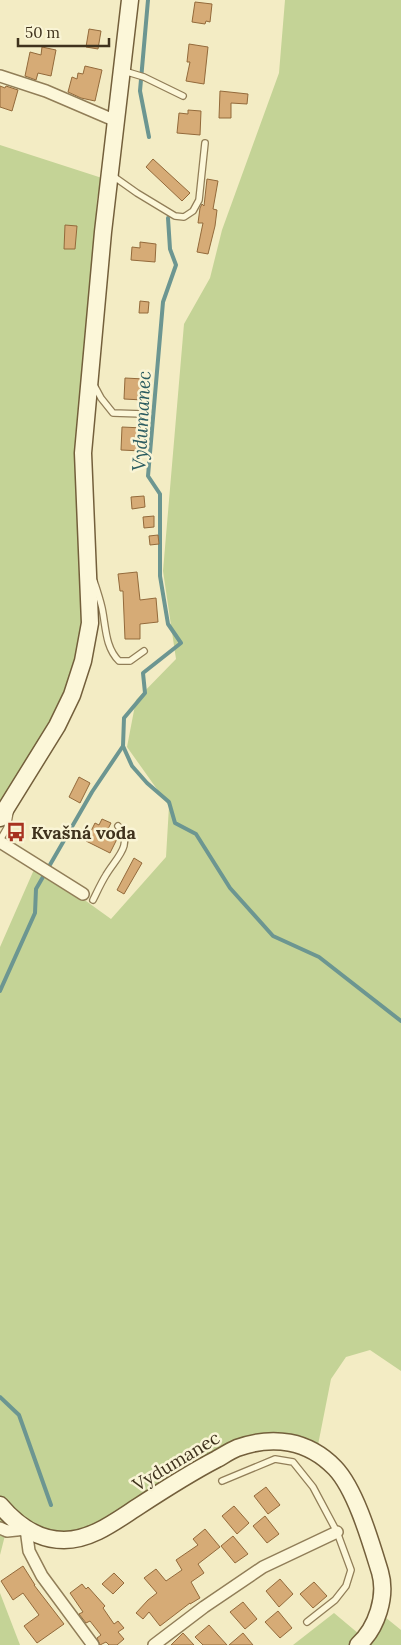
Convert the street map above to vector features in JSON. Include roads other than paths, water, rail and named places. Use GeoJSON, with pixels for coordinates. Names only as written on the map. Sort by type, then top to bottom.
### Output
{"type":"FeatureCollection","features":[{"type":"Feature","properties":{"kind":"main road"},"geometry":{"type":"LineString","coordinates":[[0,818],[57,726],[72,695],[90,623],[83,453],[109,173],[116,121],[128,72],[130,0]]}},
{"type":"Feature","properties":{"kind":"main road","name":"Vydumanec"},"geometry":{"type":"LineString","coordinates":[[0,1505],[8,1515],[26,1529],[46,1538],[65,1540],[83,1537],[106,1527],[197,1469],[237,1448],[268,1440],[297,1443],[317,1453],[335,1469],[349,1490],[369,1535],[382,1580],[380,1603],[375,1622],[358,1645]]}},
{"type":"Feature","properties":{"kind":"street"},"geometry":{"type":"LineString","coordinates":[[0,76],[46,91],[116,121]]}},
{"type":"Feature","properties":{"kind":"street"},"geometry":{"type":"LineString","coordinates":[[0,841],[88,897]]}},
{"type":"Feature","properties":{"kind":"street","name":"Vydumanec"},"geometry":{"type":"LineString","coordinates":[[0,1528],[7,1531],[26,1529]]}},
{"type":"Feature","properties":{"kind":"street"},"geometry":{"type":"LineString","coordinates":[[26,1529],[29,1551],[42,1576],[93,1645]]}},
{"type":"Feature","properties":{"kind":"street"},"geometry":{"type":"LineString","coordinates":[[154,1645],[204,1607],[263,1567],[337,1532]]}},
{"type":"Feature","properties":{"kind":"lane"},"geometry":{"type":"LineString","coordinates":[[128,72],[144,77],[183,96]]}},
{"type":"Feature","properties":{"kind":"lane"},"geometry":{"type":"LineString","coordinates":[[109,173],[137,193],[176,216],[184,217],[193,211],[199,200],[204,143]]}},
{"type":"Feature","properties":{"kind":"lane"},"geometry":{"type":"LineString","coordinates":[[90,376],[100,398],[113,413],[143,414]]}},
{"type":"Feature","properties":{"kind":"lane"},"geometry":{"type":"LineString","coordinates":[[88,565],[98,591],[109,646],[113,655],[119,660],[130,661],[144,651]]}},
{"type":"Feature","properties":{"kind":"lane"},"geometry":{"type":"LineString","coordinates":[[0,841],[7,828],[14,795]]}},
{"type":"Feature","properties":{"kind":"lane"},"geometry":{"type":"LineString","coordinates":[[88,897],[122,852],[125,845],[125,837],[118,826]]}},
{"type":"Feature","properties":{"kind":"lane"},"geometry":{"type":"LineString","coordinates":[[222,1481],[275,1459],[293,1462],[313,1486],[337,1532],[351,1570],[346,1586],[335,1600],[307,1622]]}},
{"type":"Feature","properties":{"kind":"waterway","name":"Vydumanec"},"geometry":{"type":"LineString","coordinates":[[148,0],[140,91],[149,137]]}},
{"type":"Feature","properties":{"kind":"waterway","name":"Vydumanec"},"geometry":{"type":"LineString","coordinates":[[168,218],[170,249],[176,265],[163,302],[148,476],[160,494],[160,576],[168,624],[181,643],[143,673],[145,693],[124,718],[123,746],[132,766],[147,783],[169,802],[175,823],[196,834],[230,888],[273,936],[319,957],[401,1021]]}},
{"type":"Feature","properties":{"kind":"waterway"},"geometry":{"type":"LineString","coordinates":[[0,991],[35,913],[36,889],[92,792],[123,746]]}},
{"type":"Feature","properties":{"kind":"waterway"},"geometry":{"type":"LineString","coordinates":[[0,1397],[19,1415],[51,1505]]}},
{"type":"Feature","properties":{"kind":"place","name":"Kvašná voda"},"geometry":{"type":"Point","coordinates":[16,832]}}]}
